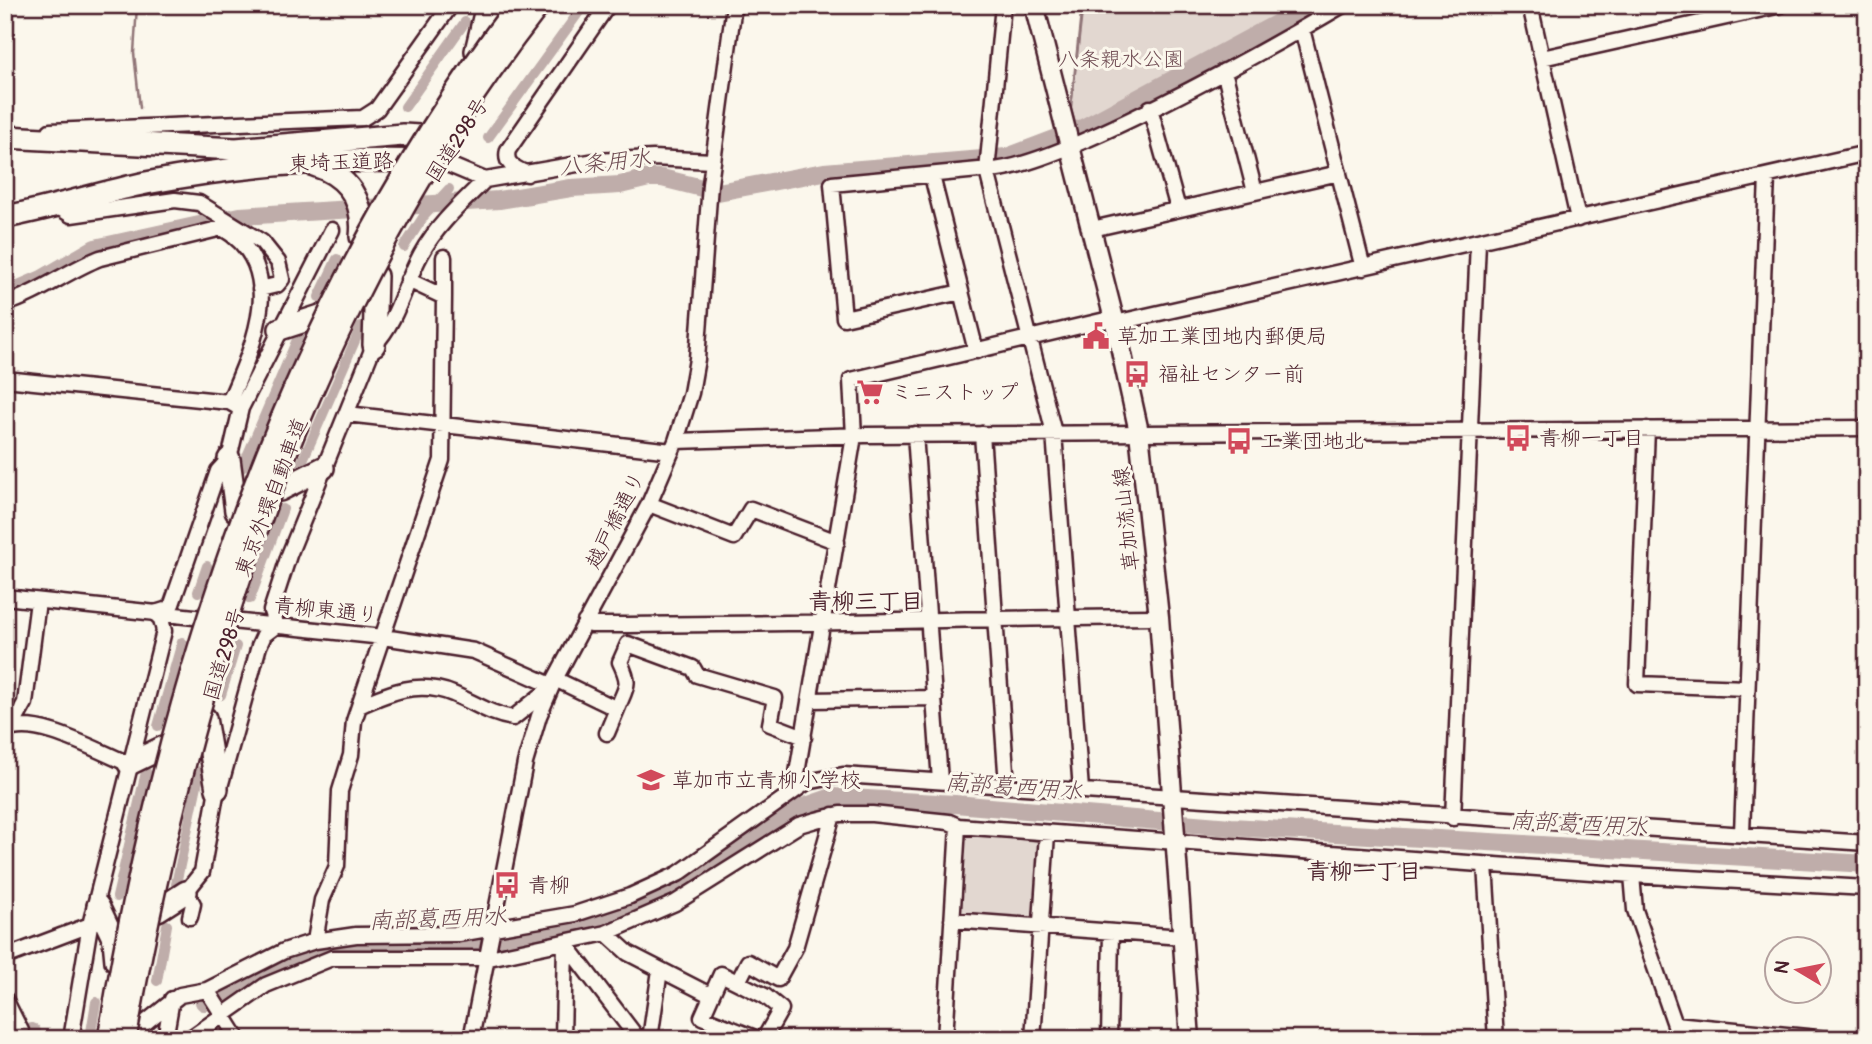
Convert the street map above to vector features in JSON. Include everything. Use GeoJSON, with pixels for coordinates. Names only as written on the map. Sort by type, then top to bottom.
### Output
{"type":"FeatureCollection","features":[{"type":"Feature","properties":{"kind":"highway"},"geometry":{"type":"LineString","coordinates":[[476,51],[487,5]]}},
{"type":"Feature","properties":{"kind":"highway","name":"国道298号"},"geometry":{"type":"LineString","coordinates":[[102,1039],[116,961],[164,747],[201,618],[236,511],[278,407],[360,237],[420,136],[507,5]]}},
{"type":"Feature","properties":{"kind":"highway","name":"東京外環自動車道"},"geometry":{"type":"LineString","coordinates":[[109,1039],[147,848],[177,728],[219,587],[267,456],[321,332],[373,231],[441,117],[518,5]]}},
{"type":"Feature","properties":{"kind":"highway","name":"東京外環自動車道"},"geometry":{"type":"LineString","coordinates":[[130,1036],[167,833],[199,708],[233,596],[286,452],[336,340],[389,237],[468,106],[539,5]]}},
{"type":"Feature","properties":{"kind":"highway","name":"国道298号"},"geometry":{"type":"LineString","coordinates":[[130,1036],[205,718],[233,621],[280,489],[327,377],[376,276],[442,162],[507,62],[551,5]]}},
{"type":"Feature","properties":{"kind":"highway","name":"東埼玉道路"},"geometry":{"type":"LineString","coordinates":[[15,137],[248,149],[372,136],[420,136],[442,162]]}},
{"type":"Feature","properties":{"kind":"highway","name":"東埼玉道路"},"geometry":{"type":"LineString","coordinates":[[5,218],[147,183],[222,171],[304,162],[442,162]]}},
{"type":"Feature","properties":{"kind":"highway"},"geometry":{"type":"LineString","coordinates":[[304,162],[327,170],[348,184],[360,207],[360,237]]}},
{"type":"Feature","properties":{"kind":"highway"},"geometry":{"type":"LineString","coordinates":[[374,345],[376,276]]}},
{"type":"Feature","properties":{"kind":"highway"},"geometry":{"type":"LineString","coordinates":[[280,329],[320,316]]}},
{"type":"Feature","properties":{"kind":"highway"},"geometry":{"type":"LineString","coordinates":[[229,459],[236,511]]}},
{"type":"Feature","properties":{"kind":"highway"},"geometry":{"type":"LineString","coordinates":[[280,489],[323,468]]}},
{"type":"Feature","properties":{"kind":"highway"},"geometry":{"type":"LineString","coordinates":[[205,718],[217,789]]}},
{"type":"Feature","properties":{"kind":"highway"},"geometry":{"type":"LineString","coordinates":[[129,764],[164,747]]}},
{"type":"Feature","properties":{"kind":"highway"},"geometry":{"type":"LineString","coordinates":[[158,910],[186,892]]}},
{"type":"Feature","properties":{"kind":"highway"},"geometry":{"type":"LineString","coordinates":[[94,916],[114,940],[116,961]]}},
{"type":"Feature","properties":{"kind":"main road","name":"草加流山線"},"geometry":{"type":"LineString","coordinates":[[1034,5],[1115,320],[1139,432],[1159,617],[1190,1039]]}},
{"type":"Feature","properties":{"kind":"street"},"geometry":{"type":"LineString","coordinates":[[15,137],[84,129],[363,118],[377,109],[451,5]]}},
{"type":"Feature","properties":{"kind":"street"},"geometry":{"type":"LineString","coordinates":[[527,174],[510,165],[506,157],[508,150],[608,5]]}},
{"type":"Feature","properties":{"kind":"street","name":"越戸橋通り"},"geometry":{"type":"LineString","coordinates":[[471,1039],[525,763],[553,682],[649,504],[674,446],[691,393],[697,359],[712,161],[734,5]]}},
{"type":"Feature","properties":{"kind":"street"},"geometry":{"type":"LineString","coordinates":[[1003,5],[987,171],[1054,433],[1081,790]]}},
{"type":"Feature","properties":{"kind":"street"},"geometry":{"type":"LineString","coordinates":[[961,292],[844,318],[832,184],[999,170],[1071,147],[1224,71],[1343,5]]}},
{"type":"Feature","properties":{"kind":"street"},"geometry":{"type":"LineString","coordinates":[[1530,5],[1578,219]]}},
{"type":"Feature","properties":{"kind":"street"},"geometry":{"type":"LineString","coordinates":[[1542,58],[1781,5]]}},
{"type":"Feature","properties":{"kind":"street"},"geometry":{"type":"LineString","coordinates":[[1302,29],[1363,268]]}},
{"type":"Feature","properties":{"kind":"street"},"geometry":{"type":"LineString","coordinates":[[1224,71],[1255,192]]}},
{"type":"Feature","properties":{"kind":"street"},"geometry":{"type":"LineString","coordinates":[[1150,108],[1178,209]]}},
{"type":"Feature","properties":{"kind":"street"},"geometry":{"type":"LineString","coordinates":[[794,791],[854,436],[850,380],[1031,338],[1363,268],[1867,153]]}},
{"type":"Feature","properties":{"kind":"street"},"geometry":{"type":"LineString","coordinates":[[442,162],[485,180],[628,159],[712,161]]}},
{"type":"Feature","properties":{"kind":"street"},"geometry":{"type":"LineString","coordinates":[[1092,229],[1339,173]]}},
{"type":"Feature","properties":{"kind":"street"},"geometry":{"type":"LineString","coordinates":[[932,176],[976,351]]}},
{"type":"Feature","properties":{"kind":"street"},"geometry":{"type":"LineString","coordinates":[[1742,833],[1767,176]]}},
{"type":"Feature","properties":{"kind":"street"},"geometry":{"type":"LineString","coordinates":[[190,917],[192,904],[186,892],[202,872],[217,789],[220,787],[259,646],[264,635],[276,626],[271,617],[273,600],[323,468],[374,345],[388,330],[422,253],[442,224],[485,180]]}},
{"type":"Feature","properties":{"kind":"street"},"geometry":{"type":"LineString","coordinates":[[57,206],[71,215],[175,200],[199,203],[247,230],[271,252],[282,279],[277,285],[260,289]]}},
{"type":"Feature","properties":{"kind":"street"},"geometry":{"type":"LineString","coordinates":[[5,304],[48,287],[83,265],[100,258],[222,228],[243,242],[251,254],[260,289],[255,339],[235,405],[229,459],[218,471],[172,604],[168,609],[155,613],[161,619],[164,631],[97,893],[71,1039]]}},
{"type":"Feature","properties":{"kind":"street"},"geometry":{"type":"LineString","coordinates":[[235,405],[280,329],[332,230]]}},
{"type":"Feature","properties":{"kind":"street"},"geometry":{"type":"LineString","coordinates":[[1453,818],[1478,242]]}},
{"type":"Feature","properties":{"kind":"street"},"geometry":{"type":"LineString","coordinates":[[315,941],[322,900],[337,866],[340,791],[351,755],[354,721],[442,460],[444,257]]}},
{"type":"Feature","properties":{"kind":"street"},"geometry":{"type":"LineString","coordinates":[[408,281],[444,297]]}},
{"type":"Feature","properties":{"kind":"street"},"geometry":{"type":"LineString","coordinates":[[5,379],[235,405]]}},
{"type":"Feature","properties":{"kind":"street"},"geometry":{"type":"LineString","coordinates":[[347,414],[442,426],[674,446],[915,434],[1867,428]]}},
{"type":"Feature","properties":{"kind":"street"},"geometry":{"type":"LineString","coordinates":[[1647,429],[1637,684],[1748,688]]}},
{"type":"Feature","properties":{"kind":"street"},"geometry":{"type":"LineString","coordinates":[[915,434],[940,781]]}},
{"type":"Feature","properties":{"kind":"street"},"geometry":{"type":"LineString","coordinates":[[982,434],[1007,785]]}},
{"type":"Feature","properties":{"kind":"street"},"geometry":{"type":"LineString","coordinates":[[649,504],[734,537],[751,509],[837,542]]}},
{"type":"Feature","properties":{"kind":"street","name":"青柳東通り"},"geometry":{"type":"LineString","coordinates":[[5,597],[383,637],[474,651],[617,709]]}},
{"type":"Feature","properties":{"kind":"street"},"geometry":{"type":"LineString","coordinates":[[8,730],[25,703],[38,601]]}},
{"type":"Feature","properties":{"kind":"street"},"geometry":{"type":"LineString","coordinates":[[585,622],[591,625],[704,625],[929,618],[1159,617]]}},
{"type":"Feature","properties":{"kind":"street"},"geometry":{"type":"LineString","coordinates":[[607,733],[627,683],[627,673],[620,662],[628,644],[693,668],[697,675],[775,698],[770,724],[804,737]]}},
{"type":"Feature","properties":{"kind":"street"},"geometry":{"type":"LineString","coordinates":[[359,706],[402,688],[441,691],[484,711],[513,718],[536,703],[553,682]]}},
{"type":"Feature","properties":{"kind":"street"},"geometry":{"type":"LineString","coordinates":[[811,699],[935,698]]}},
{"type":"Feature","properties":{"kind":"street"},"geometry":{"type":"LineString","coordinates":[[8,730],[41,727],[129,764]]}},
{"type":"Feature","properties":{"kind":"street"},"geometry":{"type":"LineString","coordinates":[[130,1036],[172,999],[206,990],[284,951],[315,941],[356,935],[459,934],[494,930],[575,914],[654,886],[696,862],[807,782],[844,775],[1453,818],[1742,833],[1867,843]]}},
{"type":"Feature","properties":{"kind":"street"},"geometry":{"type":"LineString","coordinates":[[189,1039],[266,985],[332,958],[489,956],[606,933],[686,897],[799,825],[833,815],[872,814],[949,822],[958,826],[1047,834],[1175,839],[1485,865],[1867,888]]}},
{"type":"Feature","properties":{"kind":"street"},"geometry":{"type":"LineString","coordinates":[[738,982],[748,962],[778,979],[795,948],[833,815]]}},
{"type":"Feature","properties":{"kind":"street"},"geometry":{"type":"LineString","coordinates":[[946,1039],[958,826]]}},
{"type":"Feature","properties":{"kind":"street"},"geometry":{"type":"LineString","coordinates":[[1032,1039],[1047,834]]}},
{"type":"Feature","properties":{"kind":"street"},"geometry":{"type":"LineString","coordinates":[[1485,865],[1496,1039]]}},
{"type":"Feature","properties":{"kind":"street"},"geometry":{"type":"LineString","coordinates":[[1632,875],[1635,910],[1680,1039]]}},
{"type":"Feature","properties":{"kind":"street"},"geometry":{"type":"LineString","coordinates":[[5,957],[94,916]]}},
{"type":"Feature","properties":{"kind":"street"},"geometry":{"type":"LineString","coordinates":[[952,920],[1182,937]]}},
{"type":"Feature","properties":{"kind":"street"},"geometry":{"type":"LineString","coordinates":[[1109,1039],[1111,932]]}},
{"type":"Feature","properties":{"kind":"street"},"geometry":{"type":"LineString","coordinates":[[606,933],[628,953],[710,995]]}},
{"type":"Feature","properties":{"kind":"street"},"geometry":{"type":"LineString","coordinates":[[563,1039],[565,943]]}},
{"type":"Feature","properties":{"kind":"street"},"geometry":{"type":"LineString","coordinates":[[565,943],[638,1039]]}},
{"type":"Feature","properties":{"kind":"street"},"geometry":{"type":"LineString","coordinates":[[650,1039],[660,970]]}},
{"type":"Feature","properties":{"kind":"street"},"geometry":{"type":"LineString","coordinates":[[758,1039],[702,1017],[721,974],[765,996],[781,1009],[764,1039]]}},
{"type":"Feature","properties":{"kind":"street"},"geometry":{"type":"LineString","coordinates":[[206,990],[238,1039]]}},
{"type":"Feature","properties":{"kind":"street"},"geometry":{"type":"LineString","coordinates":[[5,999],[21,1031],[19,1039]]}},
{"type":"Feature","properties":{"kind":"street"},"geometry":{"type":"LineString","coordinates":[[165,1039],[172,999]]}},
{"type":"Feature","properties":{"kind":"street"},"geometry":{"type":"LineString","coordinates":[[1675,1024],[1828,1039]]}},
{"type":"Feature","properties":{"kind":"green space","name":"八条親水公園"},"geometry":{"type":"Polygon","coordinates":[[[1083,5],[1303,5],[1077,129],[1071,109],[1083,5]]]}},
{"type":"Feature","properties":{"kind":"green space"},"geometry":{"type":"Polygon","coordinates":[[[963,833],[1039,841],[1035,919],[955,917],[963,833]]]}},
{"type":"Feature","properties":{"kind":"waterway"},"geometry":{"type":"LineString","coordinates":[[137,5],[134,53],[140,108]]}},
{"type":"Feature","properties":{"kind":"waterway"},"geometry":{"type":"LineString","coordinates":[[488,138],[584,5]]}},
{"type":"Feature","properties":{"kind":"waterway"},"geometry":{"type":"LineString","coordinates":[[1072,98],[1082,5]]}},
{"type":"Feature","properties":{"kind":"waterway","name":"八条用水"},"geometry":{"type":"LineString","coordinates":[[5,295],[42,279],[95,248],[240,216],[499,200],[571,188],[620,185],[649,178],[662,178],[718,192],[824,172],[1007,157],[1081,129],[1311,5]]}},
{"type":"Feature","properties":{"kind":"waterway"},"geometry":{"type":"LineString","coordinates":[[405,107],[465,22]]}},
{"type":"Feature","properties":{"kind":"waterway"},"geometry":{"type":"LineString","coordinates":[[404,247],[424,216],[449,189]]}},
{"type":"Feature","properties":{"kind":"waterway"},"geometry":{"type":"LineString","coordinates":[[319,297],[337,259]]}},
{"type":"Feature","properties":{"kind":"waterway"},"geometry":{"type":"LineString","coordinates":[[299,469],[361,327]]}},
{"type":"Feature","properties":{"kind":"waterway"},"geometry":{"type":"LineString","coordinates":[[242,468],[299,335]]}},
{"type":"Feature","properties":{"kind":"waterway"},"geometry":{"type":"LineString","coordinates":[[250,599],[283,509]]}},
{"type":"Feature","properties":{"kind":"waterway"},"geometry":{"type":"LineString","coordinates":[[198,592],[207,566]]}},
{"type":"Feature","properties":{"kind":"waterway"},"geometry":{"type":"LineString","coordinates":[[158,726],[182,642]]}},
{"type":"Feature","properties":{"kind":"waterway"},"geometry":{"type":"LineString","coordinates":[[221,695],[236,646]]}},
{"type":"Feature","properties":{"kind":"waterway"},"geometry":{"type":"LineString","coordinates":[[176,884],[200,771]]}},
{"type":"Feature","properties":{"kind":"waterway"},"geometry":{"type":"LineString","coordinates":[[117,897],[146,772]]}},
{"type":"Feature","properties":{"kind":"waterway","name":"南部葛西用水"},"geometry":{"type":"LineString","coordinates":[[204,1002],[223,997],[303,953],[384,943],[502,943],[595,921],[704,877],[786,813],[832,797],[955,804],[1231,827],[1867,864]]}},
{"type":"Feature","properties":{"kind":"waterway"},"geometry":{"type":"LineString","coordinates":[[157,981],[167,925]]}},
{"type":"Feature","properties":{"kind":"waterway","name":"南部葛西用水"},"geometry":{"type":"LineString","coordinates":[[90,1038],[96,1002]]}},
{"type":"Feature","properties":{"kind":"waterway","name":"南部葛西用水"},"geometry":{"type":"LineString","coordinates":[[31,1039],[32,1032]]}},
{"type":"Feature","properties":{"kind":"place","name":"草加工業団地内郵便局"},"geometry":{"type":"Point","coordinates":[1096,336]}},
{"type":"Feature","properties":{"kind":"place","name":"福祉センター前"},"geometry":{"type":"Point","coordinates":[1137,374]}},
{"type":"Feature","properties":{"kind":"place","name":"ミニストップ"},"geometry":{"type":"Point","coordinates":[870,392]}},
{"type":"Feature","properties":{"kind":"place","name":"青柳一丁目"},"geometry":{"type":"Point","coordinates":[1518,438]}},
{"type":"Feature","properties":{"kind":"place","name":"工業団地北"},"geometry":{"type":"Point","coordinates":[1239,441]}},
{"type":"Feature","properties":{"kind":"place","name":"草加市立青柳小学校"},"geometry":{"type":"Point","coordinates":[651,780]}},
{"type":"Feature","properties":{"kind":"place","name":"青柳"},"geometry":{"type":"Point","coordinates":[507,885]}},
{"type":"Feature","properties":{"kind":"district","name":"青柳三丁目"},"geometry":{"type":"Point","coordinates":[866,601]}},
{"type":"Feature","properties":{"kind":"district","name":"青柳一丁目"},"geometry":{"type":"Point","coordinates":[1364,871]}}]}
